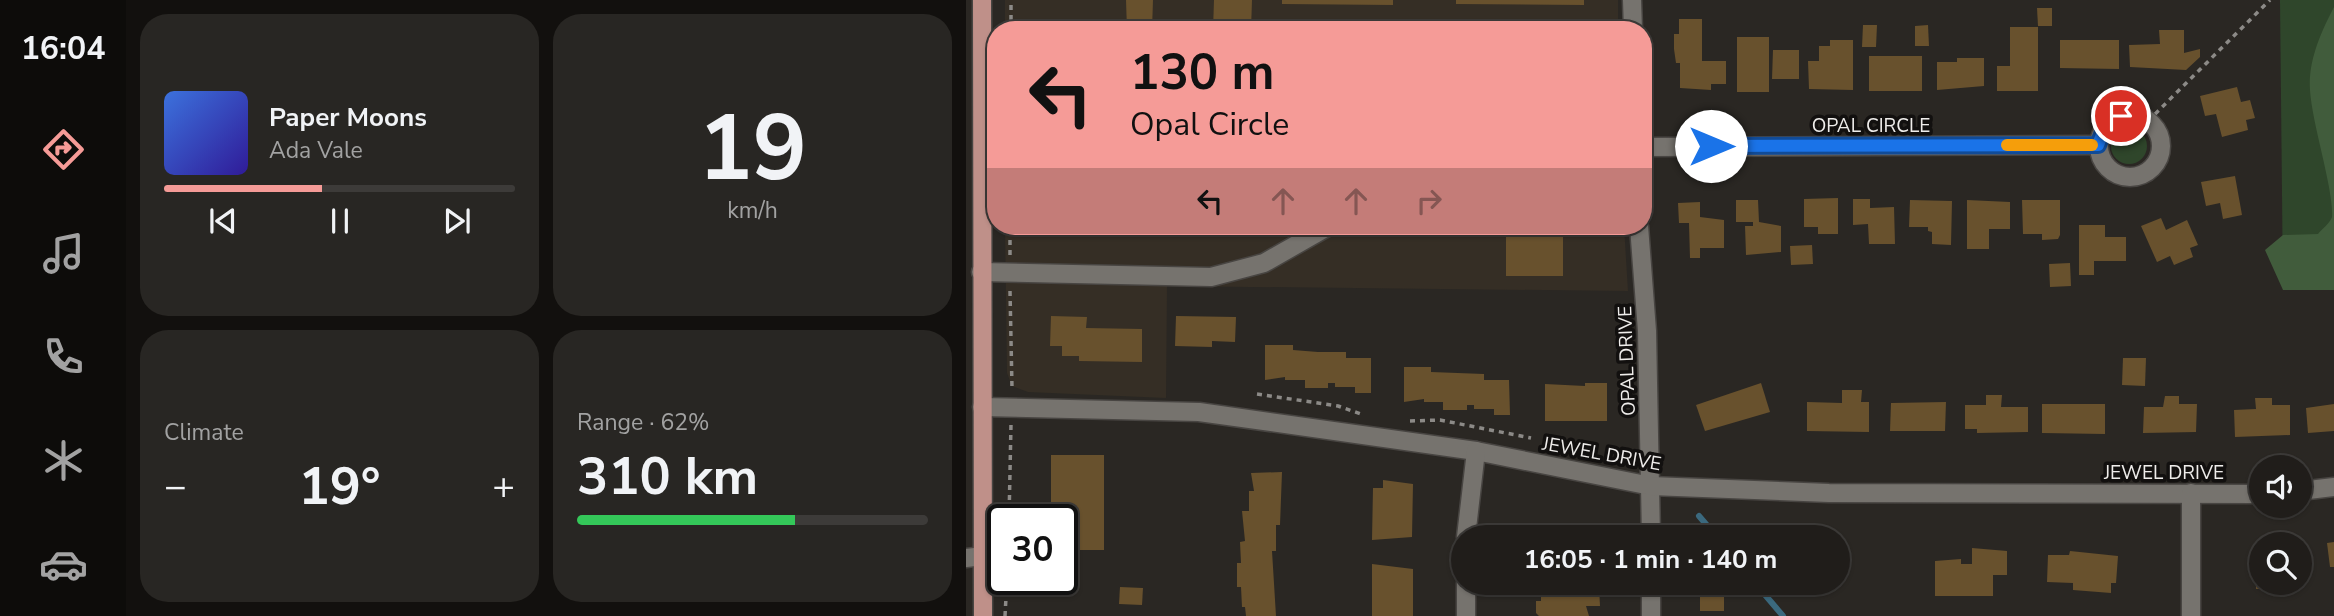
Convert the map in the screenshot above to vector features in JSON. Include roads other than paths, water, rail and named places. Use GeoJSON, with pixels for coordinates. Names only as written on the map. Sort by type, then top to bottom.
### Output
{"type":"FeatureCollection","features":[{"type":"Feature","properties":{"kind":"main road"},"geometry":{"type":"LineString","coordinates":[[982,0],[982,407],[974,557],[983,616]]}},
{"type":"Feature","properties":{"kind":"street"},"geometry":{"type":"LineString","coordinates":[[1632,0],[1633,21]]}},
{"type":"Feature","properties":{"kind":"street"},"geometry":{"type":"LineString","coordinates":[[2130,115],[2148,121],[2160,139],[2161,149],[2152,169],[2132,177],[2112,172],[2104,164],[2098,145],[2105,127],[2112,120],[2130,115]]}},
{"type":"Feature","properties":{"kind":"street","name":"OPAL CIRCLE"},"geometry":{"type":"LineString","coordinates":[[1652,146],[2098,145]]}},
{"type":"Feature","properties":{"kind":"street"},"geometry":{"type":"LineString","coordinates":[[981,272],[1211,277],[1264,263],[1313,235]]}},
{"type":"Feature","properties":{"kind":"street","name":"OPAL DRIVE"},"geometry":{"type":"LineString","coordinates":[[1640,235],[1647,331],[1651,525]]}},
{"type":"Feature","properties":{"kind":"street","name":"JEWEL DRIVE"},"geometry":{"type":"LineString","coordinates":[[982,407],[1199,412],[1476,451],[1651,486],[1829,493],[2249,494]]}},
{"type":"Feature","properties":{"kind":"street"},"geometry":{"type":"LineString","coordinates":[[1467,525],[1476,451]]}},
{"type":"Feature","properties":{"kind":"street"},"geometry":{"type":"LineString","coordinates":[[2312,490],[2334,487]]}},
{"type":"Feature","properties":{"kind":"street"},"geometry":{"type":"LineString","coordinates":[[2191,493],[2191,616]]}},
{"type":"Feature","properties":{"kind":"street"},"geometry":{"type":"LineString","coordinates":[[1466,595],[1466,616]]}},
{"type":"Feature","properties":{"kind":"street"},"geometry":{"type":"LineString","coordinates":[[1651,595],[1651,616]]}},
{"type":"Feature","properties":{"kind":"waterway"},"geometry":{"type":"LineString","coordinates":[[1699,516],[1707,525]]}},
{"type":"Feature","properties":{"kind":"waterway"},"geometry":{"type":"LineString","coordinates":[[1765,595],[1783,616]]}}]}
